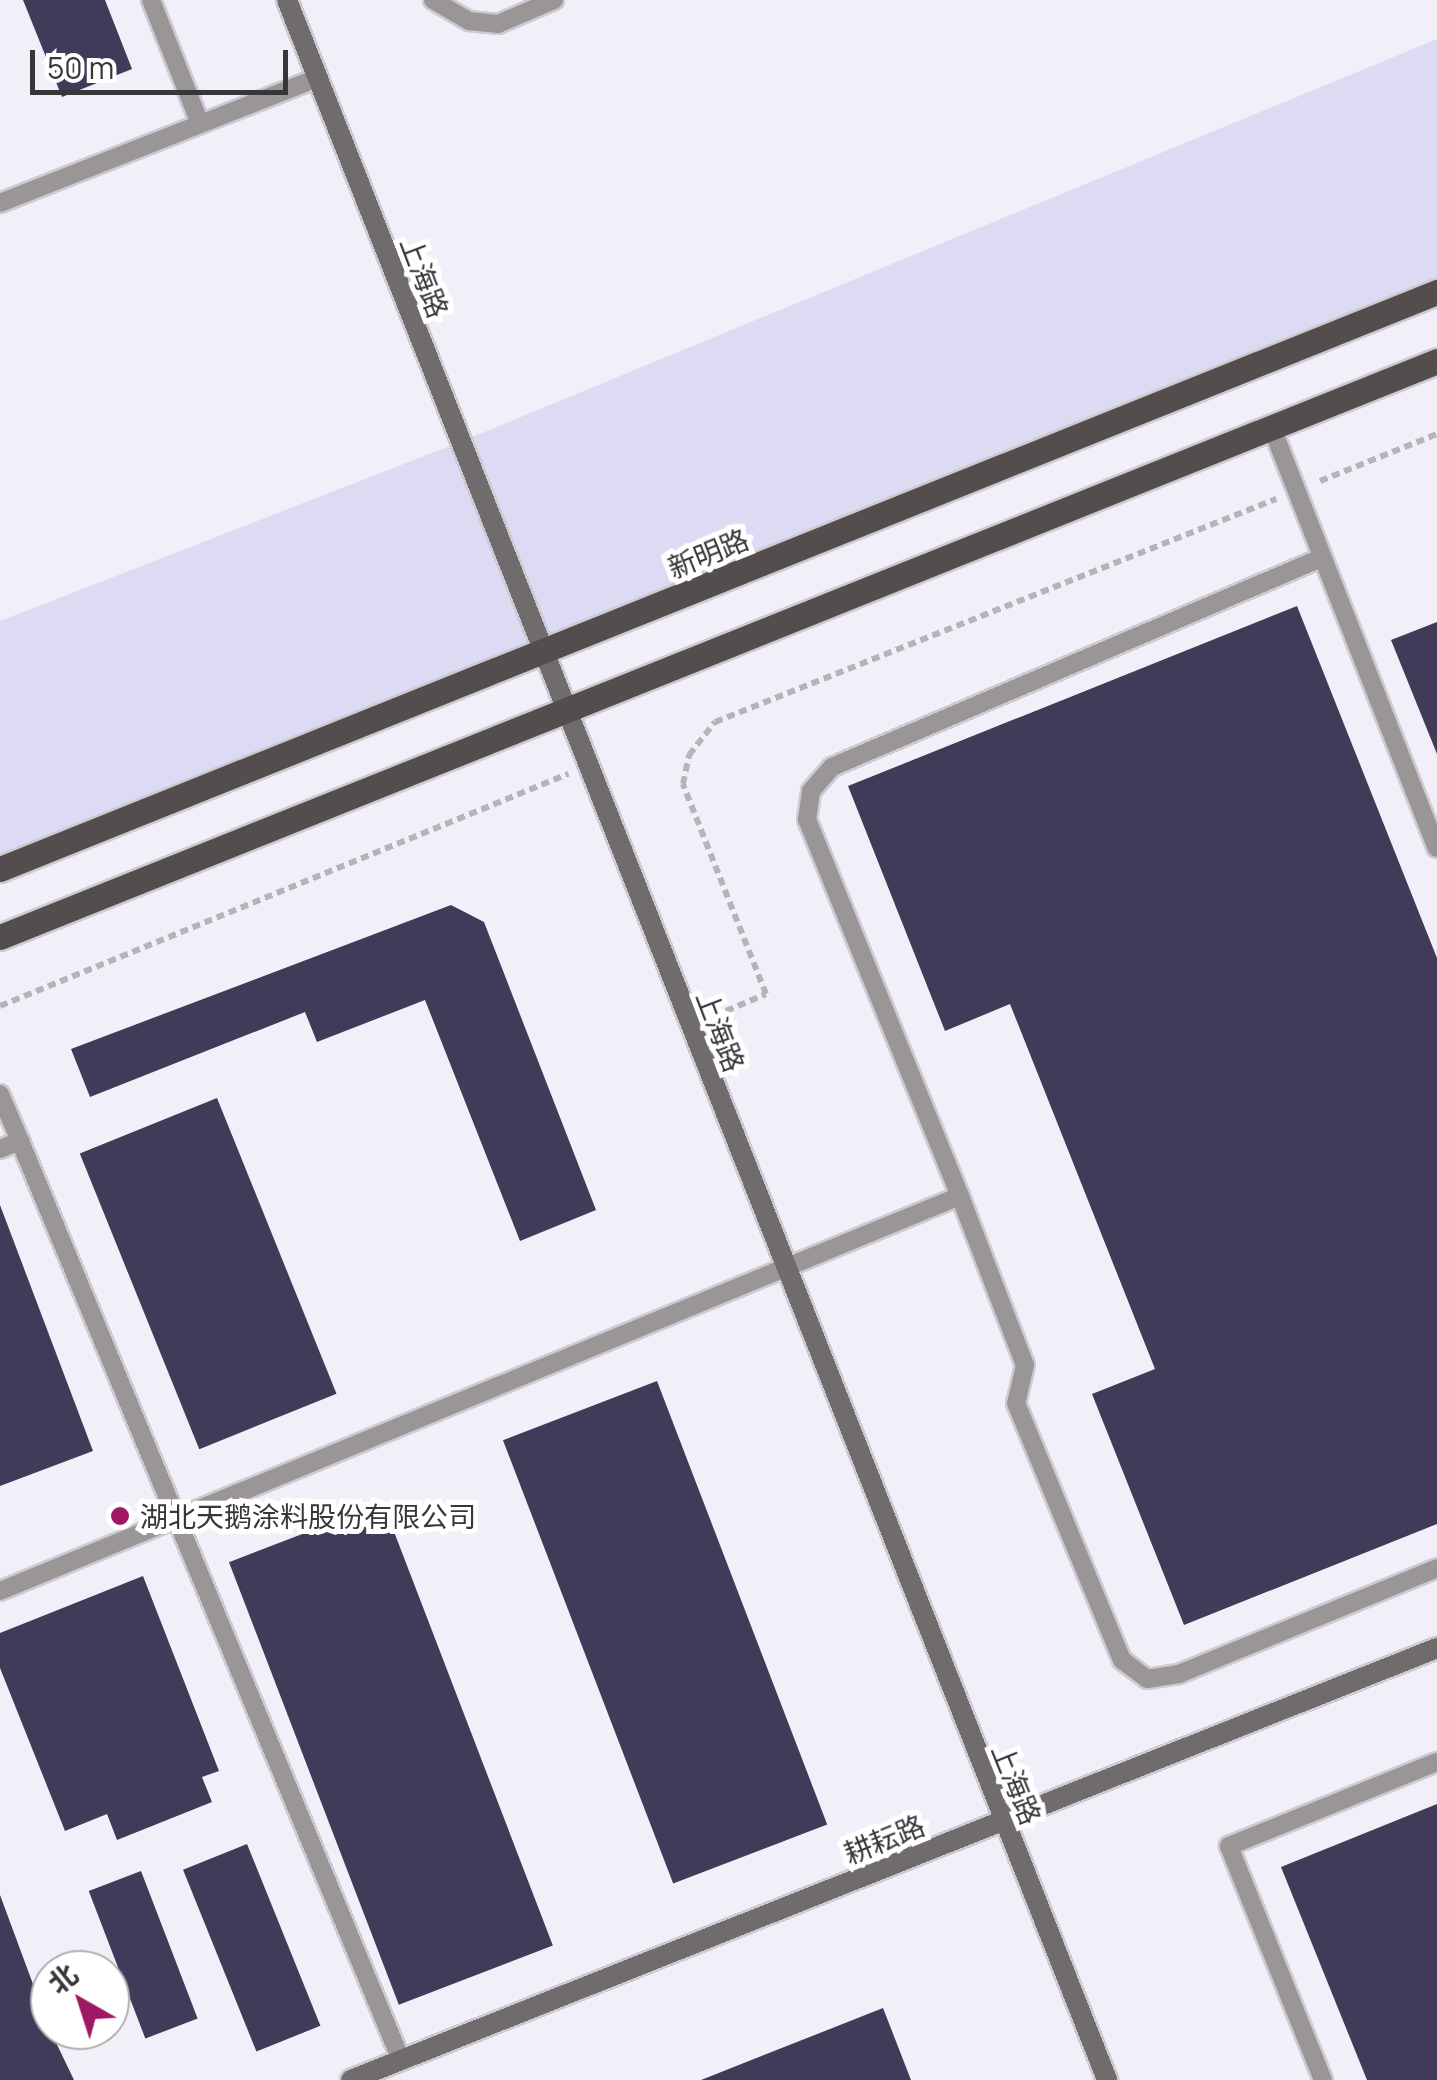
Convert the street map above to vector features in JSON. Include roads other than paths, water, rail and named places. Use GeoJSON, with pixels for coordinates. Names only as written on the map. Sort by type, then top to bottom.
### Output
{"type":"FeatureCollection","features":[{"type":"Feature","properties":{"kind":"main road","name":"新明路"},"geometry":{"type":"LineString","coordinates":[[0,869],[1437,292]]}},
{"type":"Feature","properties":{"kind":"main road"},"geometry":{"type":"LineString","coordinates":[[0,937],[1437,362]]}},
{"type":"Feature","properties":{"kind":"street","name":"上海路"},"geometry":{"type":"LineString","coordinates":[[287,0],[1002,1822],[1107,2080]]}},
{"type":"Feature","properties":{"kind":"street","name":"耕耘路"},"geometry":{"type":"LineString","coordinates":[[351,2080],[1437,1648]]}},
{"type":"Feature","properties":{"kind":"lane"},"geometry":{"type":"LineString","coordinates":[[152,0],[200,124]]}},
{"type":"Feature","properties":{"kind":"lane"},"geometry":{"type":"LineString","coordinates":[[433,0],[469,22],[498,24],[554,0]]}},
{"type":"Feature","properties":{"kind":"lane"},"geometry":{"type":"LineString","coordinates":[[0,203],[318,78]]}},
{"type":"Feature","properties":{"kind":"lane"},"geometry":{"type":"LineString","coordinates":[[1272,428],[1437,848]]}},
{"type":"Feature","properties":{"kind":"lane"},"geometry":{"type":"LineString","coordinates":[[1321,558],[832,766],[811,790],[807,820],[1025,1366],[1016,1402],[1122,1660],[1147,1679],[1179,1674],[1437,1568]]}},
{"type":"Feature","properties":{"kind":"lane"},"geometry":{"type":"LineString","coordinates":[[0,1094],[172,1520],[402,2060]]}},
{"type":"Feature","properties":{"kind":"lane"},"geometry":{"type":"LineString","coordinates":[[0,1149],[20,1140]]}},
{"type":"Feature","properties":{"kind":"lane"},"geometry":{"type":"LineString","coordinates":[[0,1591],[960,1196]]}},
{"type":"Feature","properties":{"kind":"lane"},"geometry":{"type":"LineString","coordinates":[[1323,2080],[1229,1846],[1437,1762]]}},
{"type":"Feature","properties":{"kind":"place","name":"湖北天鹅涂料股份有限公司"},"geometry":{"type":"Point","coordinates":[120,1516]}}]}
